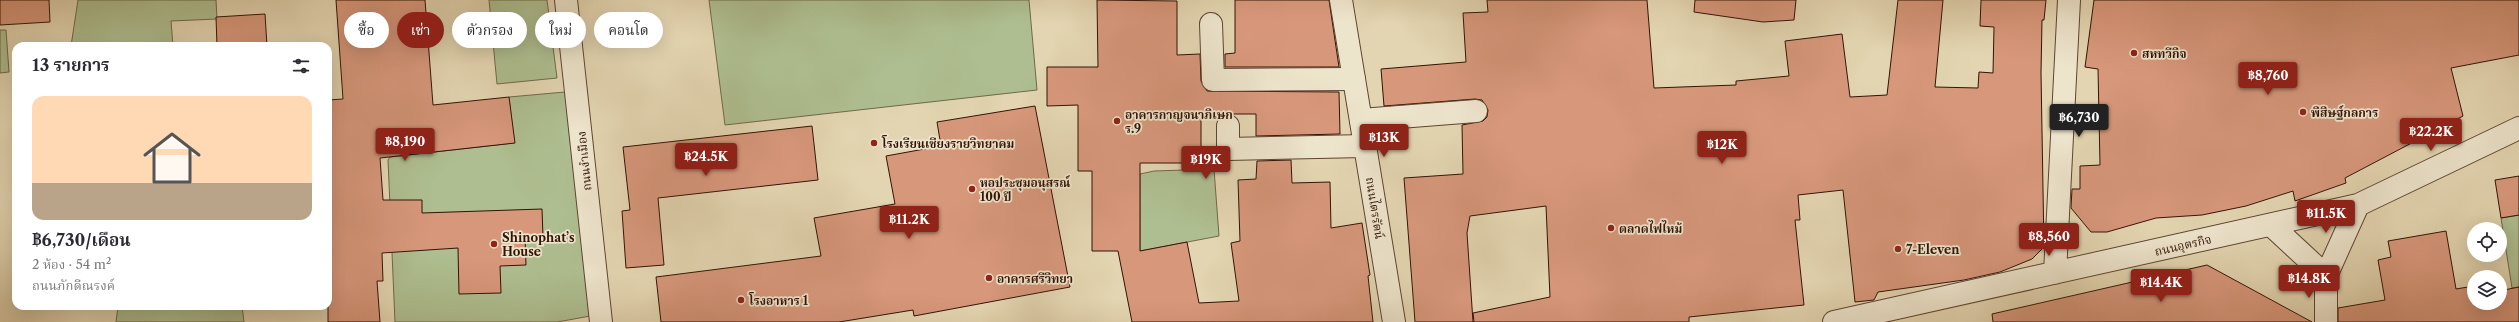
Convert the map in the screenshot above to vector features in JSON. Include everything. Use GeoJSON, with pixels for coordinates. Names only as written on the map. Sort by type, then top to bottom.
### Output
{"type":"FeatureCollection","features":[{"type":"Feature","properties":{"kind":"street","name":"ถนนงำเมือง"},"geometry":{"type":"LineString","coordinates":[[566,0],[601,322]]}},
{"type":"Feature","properties":{"kind":"street","name":"ถนนไตรรัตน์"},"geometry":{"type":"LineString","coordinates":[[1341,0],[1394,322]]}},
{"type":"Feature","properties":{"kind":"street"},"geometry":{"type":"LineString","coordinates":[[2055,273],[2069,0]]}},
{"type":"Feature","properties":{"kind":"street"},"geometry":{"type":"LineString","coordinates":[[1211,24],[1212,80],[1354,78]]}},
{"type":"Feature","properties":{"kind":"street"},"geometry":{"type":"LineString","coordinates":[[1361,120],[1476,111]]}},
{"type":"Feature","properties":{"kind":"street"},"geometry":{"type":"LineString","coordinates":[[1228,126],[1228,149],[1365,146]]}},
{"type":"Feature","properties":{"kind":"street","name":"ถนนอุตรกิจ"},"geometry":{"type":"LineString","coordinates":[[1834,322],[2358,205],[2519,128]]}},
{"type":"Feature","properties":{"kind":"street"},"geometry":{"type":"LineString","coordinates":[[2326,322],[2326,276],[2358,205]]}},
{"type":"Feature","properties":{"kind":"street"},"geometry":{"type":"LineString","coordinates":[[2271,225],[2326,276]]}},
{"type":"Feature","properties":{"kind":"green space"},"geometry":{"type":"Polygon","coordinates":[[[78,0],[216,0],[217,19],[171,21],[173,42],[72,42],[78,0]]]}},
{"type":"Feature","properties":{"kind":"green space"},"geometry":{"type":"Polygon","coordinates":[[[489,0],[547,0],[549,12],[535,12],[535,48],[553,48],[557,78],[497,84],[494,48],[527,48],[527,12],[490,12],[489,0]]]}},
{"type":"Feature","properties":{"kind":"green space"},"geometry":{"type":"Polygon","coordinates":[[[709,0],[1029,0],[1037,90],[725,125],[709,0]]]}},
{"type":"Feature","properties":{"kind":"green space"},"geometry":{"type":"Polygon","coordinates":[[[0,30],[6,30],[9,72],[0,73],[0,30]]]}},
{"type":"Feature","properties":{"kind":"green space"},"geometry":{"type":"Polygon","coordinates":[[[565,92],[596,315],[557,322],[395,322],[388,160],[390,157],[514,143],[509,97],[565,92]]]}},
{"type":"Feature","properties":{"kind":"green space"},"geometry":{"type":"Polygon","coordinates":[[[1214,169],[1219,236],[1140,251],[1140,174],[1154,171],[1214,169]]]}},
{"type":"Feature","properties":{"kind":"green space"},"geometry":{"type":"Polygon","coordinates":[[[2519,215],[2519,287],[2512,288],[2507,256],[2507,222],[2502,222],[2501,218],[2519,215]]]}},
{"type":"Feature","properties":{"kind":"green space"},"geometry":{"type":"Polygon","coordinates":[[[118,310],[242,310],[244,322],[116,322],[118,310]]]}},
{"type":"Feature","properties":{"kind":"building"},"geometry":{"type":"Polygon","coordinates":[[[0,0],[49,0],[50,22],[0,25],[0,0]]]}},
{"type":"Feature","properties":{"kind":"building"},"geometry":{"type":"Polygon","coordinates":[[[336,0],[425,0],[426,12],[397,12],[397,48],[429,48],[433,105],[509,97],[515,143],[380,158],[383,200],[422,200],[422,213],[542,209],[543,237],[525,237],[526,265],[500,266],[501,293],[459,294],[458,248],[382,253],[383,281],[377,281],[380,322],[328,322],[328,310],[332,310],[332,100],[343,99],[336,0]]]}},
{"type":"Feature","properties":{"kind":"building"},"geometry":{"type":"Polygon","coordinates":[[[1097,0],[1177,1],[1177,55],[1200,54],[1201,81],[1207,91],[1339,92],[1340,134],[1256,136],[1256,114],[1201,114],[1201,163],[1140,163],[1140,251],[1187,242],[1199,303],[1239,301],[1231,243],[1240,241],[1238,180],[1256,179],[1257,161],[1291,160],[1292,183],[1330,182],[1331,228],[1362,223],[1370,275],[1368,276],[1373,322],[1132,322],[1118,251],[1092,251],[1092,171],[1078,171],[1078,105],[1047,106],[1047,67],[1098,67],[1097,0]]]}},
{"type":"Feature","properties":{"kind":"building"},"geometry":{"type":"Polygon","coordinates":[[[1235,0],[1329,0],[1339,67],[1225,67],[1225,54],[1235,53],[1235,0]]]}},
{"type":"Feature","properties":{"kind":"building"},"geometry":{"type":"Polygon","coordinates":[[[1487,0],[1647,0],[1654,88],[1736,85],[1736,81],[1789,76],[1785,41],[1842,34],[1850,97],[1887,95],[1898,0],[1943,0],[1935,87],[1978,88],[1979,72],[1993,73],[1994,27],[1980,26],[1981,0],[2046,0],[2044,20],[2042,20],[2041,73],[2044,247],[2032,259],[2000,272],[1964,280],[1878,292],[1874,300],[1855,302],[1843,190],[1798,195],[1800,220],[1795,220],[1804,305],[1689,317],[1689,322],[1474,322],[1473,313],[1550,297],[1546,206],[1470,216],[1467,233],[1473,322],[1415,322],[1404,178],[1463,174],[1462,125],[1483,121],[1487,117],[1488,110],[1482,100],[1475,99],[1384,106],[1381,69],[1466,62],[1463,13],[1488,12],[1487,0]]]}},
{"type":"Feature","properties":{"kind":"building"},"geometry":{"type":"Polygon","coordinates":[[[1695,0],[1796,0],[1794,20],[1763,22],[1694,12],[1695,0]]]}},
{"type":"Feature","properties":{"kind":"building"},"geometry":{"type":"Polygon","coordinates":[[[2094,0],[2519,0],[2519,55],[2451,68],[2463,116],[2345,178],[2346,183],[2295,201],[2293,191],[2246,206],[2202,215],[2156,218],[2107,232],[2091,232],[2071,208],[2072,189],[2080,189],[2080,166],[2100,165],[2098,69],[2085,67],[2094,0]]]}},
{"type":"Feature","properties":{"kind":"building"},"geometry":{"type":"Polygon","coordinates":[[[265,14],[267,42],[217,42],[216,17],[265,14]]]}},
{"type":"Feature","properties":{"kind":"building"},"geometry":{"type":"Polygon","coordinates":[[[1035,106],[1070,287],[914,316],[913,310],[839,322],[661,322],[656,277],[821,256],[814,218],[895,204],[886,156],[941,146],[937,122],[1035,106]]]}},
{"type":"Feature","properties":{"kind":"building"},"geometry":{"type":"Polygon","coordinates":[[[812,126],[818,180],[658,198],[664,265],[626,268],[622,211],[630,210],[623,147],[812,126]]]}},
{"type":"Feature","properties":{"kind":"building"},"geometry":{"type":"Polygon","coordinates":[[[2519,176],[2519,215],[2501,218],[2495,180],[2519,176]]]}},
{"type":"Feature","properties":{"kind":"building"},"geometry":{"type":"Polygon","coordinates":[[[2446,231],[2456,289],[2467,287],[2467,310],[2507,310],[2507,289],[2519,287],[2519,322],[2338,322],[2338,308],[2385,300],[2378,260],[2391,257],[2388,241],[2446,231]]]}},
{"type":"Feature","properties":{"kind":"building"},"geometry":{"type":"Polygon","coordinates":[[[2207,265],[2312,322],[1993,322],[1992,314],[2207,265]]]}},
{"type":"Feature","properties":{"kind":"place","name":"สหทวีกิจ"},"geometry":{"type":"Point","coordinates":[2134,53]}},
{"type":"Feature","properties":{"kind":"place","name":"พิสิษฐ์กลการ"},"geometry":{"type":"Point","coordinates":[2303,112]}},
{"type":"Feature","properties":{"kind":"place","name":"อาคารกาญจนาภิเษก ร.9"},"geometry":{"type":"Point","coordinates":[1117,121]}},
{"type":"Feature","properties":{"kind":"place","name":"โรงเรียนเชียงรายวิทยาคม"},"geometry":{"type":"Point","coordinates":[874,143]}},
{"type":"Feature","properties":{"kind":"place","name":"หอประชุมอนุสรณ์ 100 ปี"},"geometry":{"type":"Point","coordinates":[972,189]}},
{"type":"Feature","properties":{"kind":"place","name":"ตลาดไฟไหม้"},"geometry":{"type":"Point","coordinates":[1611,228]}},
{"type":"Feature","properties":{"kind":"place","name":"Shinophat’s House"},"geometry":{"type":"Point","coordinates":[494,244]}},
{"type":"Feature","properties":{"kind":"place","name":"7-Eleven"},"geometry":{"type":"Point","coordinates":[1898,249]}},
{"type":"Feature","properties":{"kind":"place","name":"อาคารศรีวิทยา"},"geometry":{"type":"Point","coordinates":[989,278]}},
{"type":"Feature","properties":{"kind":"place","name":"โรงอาหาร 1"},"geometry":{"type":"Point","coordinates":[741,300]}}]}
